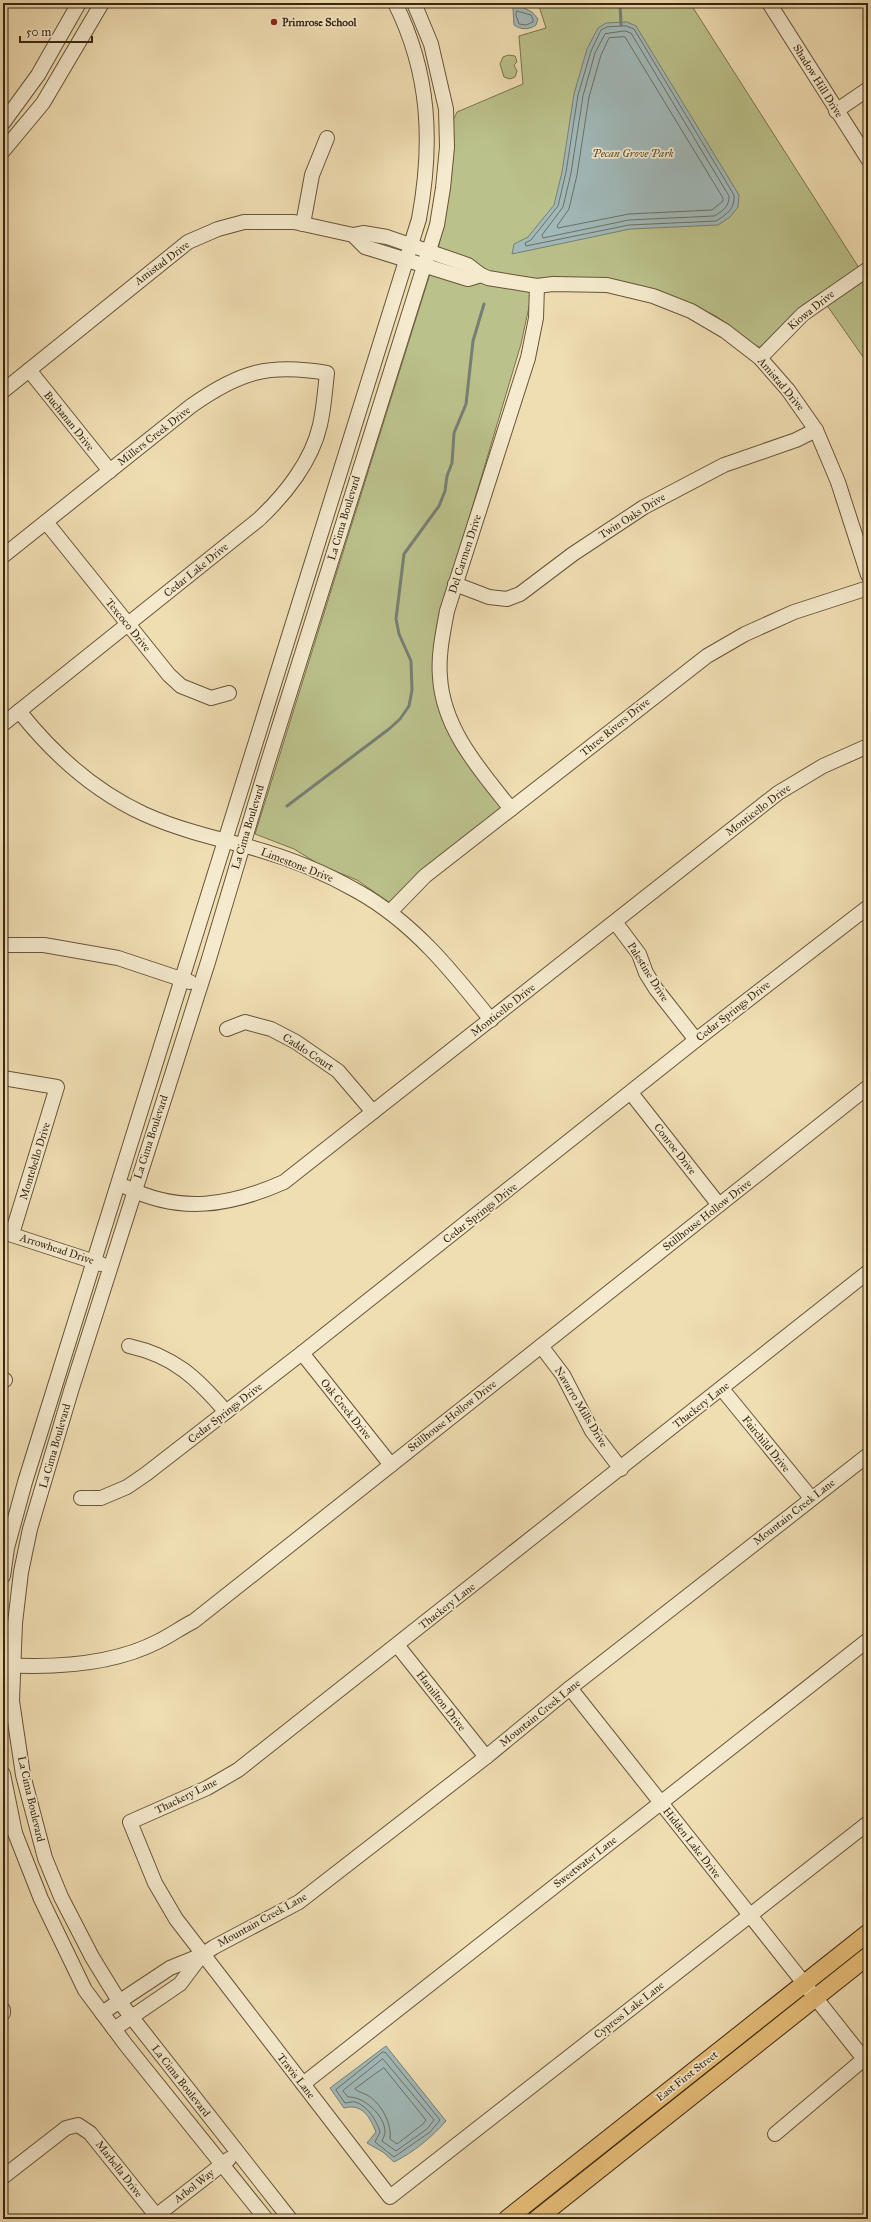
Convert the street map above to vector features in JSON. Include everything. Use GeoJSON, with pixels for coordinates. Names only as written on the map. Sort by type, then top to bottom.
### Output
{"type":"FeatureCollection","features":[{"type":"Feature","properties":{"kind":"main road","name":"East First Street"},"geometry":{"type":"LineString","coordinates":[[507,2219],[868,1933]]}},
{"type":"Feature","properties":{"kind":"main road","name":"East First Street"},"geometry":{"type":"LineString","coordinates":[[537,2219],[868,1956]]}},
{"type":"Feature","properties":{"kind":"street"},"geometry":{"type":"LineString","coordinates":[[3,123],[38,75],[80,3]]}},
{"type":"Feature","properties":{"kind":"street"},"geometry":{"type":"LineString","coordinates":[[3,151],[43,103],[102,3]]}},
{"type":"Feature","properties":{"kind":"street","name":"La Cima Boulevard"},"geometry":{"type":"LineString","coordinates":[[3,1576],[8,1525],[94,1261],[419,219],[426,180],[428,136],[423,86],[404,23],[395,3]]}},
{"type":"Feature","properties":{"kind":"street","name":"Shadow Hill Drive"},"geometry":{"type":"LineString","coordinates":[[769,3],[836,111],[868,159]]}},
{"type":"Feature","properties":{"kind":"street"},"geometry":{"type":"LineString","coordinates":[[404,23],[416,7]]}},
{"type":"Feature","properties":{"kind":"street","name":"La Cima Boulevard"},"geometry":{"type":"LineString","coordinates":[[290,2219],[119,2000],[92,1957],[62,1897],[45,1858],[23,1775],[8,1665],[21,1572],[30,1529],[110,1267],[200,986],[437,225],[444,188],[447,147],[446,109],[431,44],[416,7]]}},
{"type":"Feature","properties":{"kind":"street"},"geometry":{"type":"LineString","coordinates":[[836,111],[868,89]]}},
{"type":"Feature","properties":{"kind":"street"},"geometry":{"type":"LineString","coordinates":[[426,113],[446,109]]}},
{"type":"Feature","properties":{"kind":"street"},"geometry":{"type":"LineString","coordinates":[[303,224],[312,175],[327,138]]}},
{"type":"Feature","properties":{"kind":"street","name":"Amistad Drive"},"geometry":{"type":"LineString","coordinates":[[3,391],[188,242],[218,229],[244,222],[265,220],[303,224],[353,235],[363,233],[381,236],[468,265],[481,275],[537,286],[553,284],[607,285],[653,296],[691,311],[725,331],[760,358],[788,390],[816,430],[838,482],[868,575]]}},
{"type":"Feature","properties":{"kind":"street","name":"Amistad Drive"},"geometry":{"type":"LineString","coordinates":[[353,235],[365,247],[406,260],[468,279],[481,275]]}},
{"type":"Feature","properties":{"kind":"street","name":"Kiowa Drive"},"geometry":{"type":"LineString","coordinates":[[760,358],[803,314],[868,269]]}},
{"type":"Feature","properties":{"kind":"street","name":"Del Carmen Drive"},"geometry":{"type":"LineString","coordinates":[[511,809],[472,760],[450,720],[444,700],[440,678],[440,647],[447,611],[455,584],[528,358],[536,318],[537,286]]}},
{"type":"Feature","properties":{"kind":"street","name":"Millers Creek Drive"},"geometry":{"type":"LineString","coordinates":[[3,556],[217,388],[242,377],[270,369],[297,368],[327,372]]}},
{"type":"Feature","properties":{"kind":"street","name":"Buchanan Drive"},"geometry":{"type":"LineString","coordinates":[[29,370],[110,471]]}},
{"type":"Feature","properties":{"kind":"street","name":"Cedar Lake Drive"},"geometry":{"type":"LineString","coordinates":[[3,724],[258,520],[277,502],[306,459],[320,426],[327,372]]}},
{"type":"Feature","properties":{"kind":"street","name":"Twin Oaks Drive"},"geometry":{"type":"LineString","coordinates":[[455,584],[489,597],[507,599],[520,594],[573,554],[650,503],[724,465],[796,440],[816,430]]}},
{"type":"Feature","properties":{"kind":"street","name":"Texcoco Drive"},"geometry":{"type":"LineString","coordinates":[[46,522],[169,675],[181,686],[211,698],[229,693]]}},
{"type":"Feature","properties":{"kind":"street","name":"Three Rivers Drive"},"geometry":{"type":"LineString","coordinates":[[390,912],[425,876],[707,656],[745,634],[794,612],[868,588]]}},
{"type":"Feature","properties":{"kind":"street","name":"Limestone Drive"},"geometry":{"type":"LineString","coordinates":[[19,711],[42,739],[70,766],[107,794],[145,814],[224,841],[243,845],[330,877],[358,891],[390,912],[435,953],[491,1020]]}},
{"type":"Feature","properties":{"kind":"street","name":"Monticello Drive"},"geometry":{"type":"LineString","coordinates":[[118,1183],[134,1192],[162,1200],[188,1205],[210,1205],[235,1200],[262,1192],[284,1182],[778,793],[823,766],[868,746]]}},
{"type":"Feature","properties":{"kind":"street","name":"Cedar Springs Drive"},"geometry":{"type":"LineString","coordinates":[[81,1498],[101,1498],[127,1486],[226,1412],[631,1093],[696,1040],[868,906]]}},
{"type":"Feature","properties":{"kind":"street","name":"Palestine Drive"},"geometry":{"type":"LineString","coordinates":[[614,922],[639,954],[646,973],[656,989],[696,1040]]}},
{"type":"Feature","properties":{"kind":"street"},"geometry":{"type":"LineString","coordinates":[[3,945],[44,945],[118,958],[200,986]]}},
{"type":"Feature","properties":{"kind":"street","name":"Caddo Court"},"geometry":{"type":"LineString","coordinates":[[227,1029],[245,1022],[270,1029],[296,1042],[338,1071],[373,1112]]}},
{"type":"Feature","properties":{"kind":"street","name":"Montebello Drive"},"geometry":{"type":"LineString","coordinates":[[3,1078],[57,1087],[8,1233]]}},
{"type":"Feature","properties":{"kind":"street","name":"Stillhouse Hollow Drive"},"geometry":{"type":"LineString","coordinates":[[8,1665],[74,1664],[118,1656],[159,1642],[194,1621],[868,1088]]}},
{"type":"Feature","properties":{"kind":"street","name":"Conroe Drive"},"geometry":{"type":"LineString","coordinates":[[631,1093],[719,1205]]}},
{"type":"Feature","properties":{"kind":"street","name":"Arrowhead Drive"},"geometry":{"type":"LineString","coordinates":[[8,1233],[110,1267]]}},
{"type":"Feature","properties":{"kind":"street","name":"Thackery Lane"},"geometry":{"type":"LineString","coordinates":[[202,1955],[176,1919],[155,1883],[130,1822],[208,1788],[238,1770],[621,1469],[868,1272]]}},
{"type":"Feature","properties":{"kind":"street"},"geometry":{"type":"LineString","coordinates":[[129,1346],[149,1350],[169,1359],[204,1386],[226,1412]]}},
{"type":"Feature","properties":{"kind":"street","name":"Navarro Mills Drive"},"geometry":{"type":"LineString","coordinates":[[541,1346],[563,1375],[592,1430],[621,1469]]}},
{"type":"Feature","properties":{"kind":"street","name":"Oak Creek Drive"},"geometry":{"type":"LineString","coordinates":[[302,1353],[391,1465]]}},
{"type":"Feature","properties":{"kind":"street","name":"Fairchild Drive"},"geometry":{"type":"LineString","coordinates":[[722,1389],[811,1498]]}},
{"type":"Feature","properties":{"kind":"street","name":"Mountain Creek Lane"},"geometry":{"type":"LineString","coordinates":[[102,2013],[119,2000],[170,1968],[202,1955],[214,1947],[299,1902],[486,1757],[570,1688],[811,1498],[868,1455]]}},
{"type":"Feature","properties":{"kind":"street"},"geometry":{"type":"LineString","coordinates":[[8,1525],[30,1529]]}},
{"type":"Feature","properties":{"kind":"street","name":"Sweetwater Lane"},"geometry":{"type":"LineString","coordinates":[[303,2084],[868,1640]]}},
{"type":"Feature","properties":{"kind":"street","name":"Hamilton Drive"},"geometry":{"type":"LineString","coordinates":[[397,1645],[486,1757]]}},
{"type":"Feature","properties":{"kind":"street","name":"Hidden Lake Drive"},"geometry":{"type":"LineString","coordinates":[[570,1688],[866,2062]]}},
{"type":"Feature","properties":{"kind":"street"},"geometry":{"type":"LineString","coordinates":[[3,1777],[23,1775]]}},
{"type":"Feature","properties":{"kind":"street","name":"La Cima Boulevard"},"geometry":{"type":"LineString","coordinates":[[3,1777],[15,1833],[41,1899],[85,1990],[114,2029],[266,2219]]}},
{"type":"Feature","properties":{"kind":"street","name":"Cypress Lake Lane"},"geometry":{"type":"LineString","coordinates":[[390,2196],[750,1917],[868,1823]]}},
{"type":"Feature","properties":{"kind":"street","name":"Mountain Creek Lane"},"geometry":{"type":"LineString","coordinates":[[114,2029],[180,1984],[202,1955]]}},
{"type":"Feature","properties":{"kind":"street","name":"Travis Lane"},"geometry":{"type":"LineString","coordinates":[[202,1955],[390,2196]]}},
{"type":"Feature","properties":{"kind":"street"},"geometry":{"type":"LineString","coordinates":[[775,2134],[866,2062]]}},
{"type":"Feature","properties":{"kind":"street","name":"Marbella Drive"},"geometry":{"type":"LineString","coordinates":[[3,2177],[63,2129],[75,2125],[84,2127],[90,2132],[155,2218]]}},
{"type":"Feature","properties":{"kind":"street","name":"Arbol Way"},"geometry":{"type":"LineString","coordinates":[[155,2218],[237,2153]]}},
{"type":"Feature","properties":{"kind":"green space","name":"Pecan Grove Park"},"geometry":{"type":"Polygon","coordinates":[[[538,3],[690,3],[868,282],[868,364],[819,294],[803,305],[762,348],[756,346],[716,316],[690,304],[531,278],[530,302],[521,344],[445,599],[436,687],[501,808],[390,903],[357,880],[320,865],[294,849],[255,834],[439,245],[449,196],[453,161],[452,123],[457,112],[523,84],[519,36],[546,28],[538,3]]]}},
{"type":"Feature","properties":{"kind":"green space"},"geometry":{"type":"Polygon","coordinates":[[[508,55],[515,56],[517,62],[514,65],[517,71],[515,77],[510,79],[504,77],[500,64],[503,57],[508,55]]]}},
{"type":"Feature","properties":{"kind":"water"},"geometry":{"type":"Polygon","coordinates":[[[516,4],[532,12],[538,19],[536,25],[525,29],[514,25],[513,8],[516,4]]]}},
{"type":"Feature","properties":{"kind":"water"},"geometry":{"type":"Polygon","coordinates":[[[627,22],[636,26],[739,195],[738,207],[730,217],[718,225],[630,229],[512,254],[514,244],[528,237],[554,205],[562,172],[574,94],[587,49],[598,28],[606,23],[627,22]]]}},
{"type":"Feature","properties":{"kind":"water"},"geometry":{"type":"Polygon","coordinates":[[[386,2046],[446,2121],[422,2144],[409,2154],[394,2162],[383,2152],[367,2143],[376,2132],[368,2116],[360,2109],[350,2107],[344,2108],[330,2088],[386,2046]]]}},
{"type":"Feature","properties":{"kind":"waterway"},"geometry":{"type":"LineString","coordinates":[[620,3],[621,25]]}},
{"type":"Feature","properties":{"kind":"waterway"},"geometry":{"type":"LineString","coordinates":[[287,806],[389,729],[400,719],[409,706],[412,690],[411,661],[399,634],[396,619],[404,554],[439,506],[445,491],[447,476],[452,463],[454,433],[466,404],[473,341],[484,304]]}},
{"type":"Feature","properties":{"kind":"place","name":"Primrose School"},"geometry":{"type":"Point","coordinates":[274,22]}}]}
